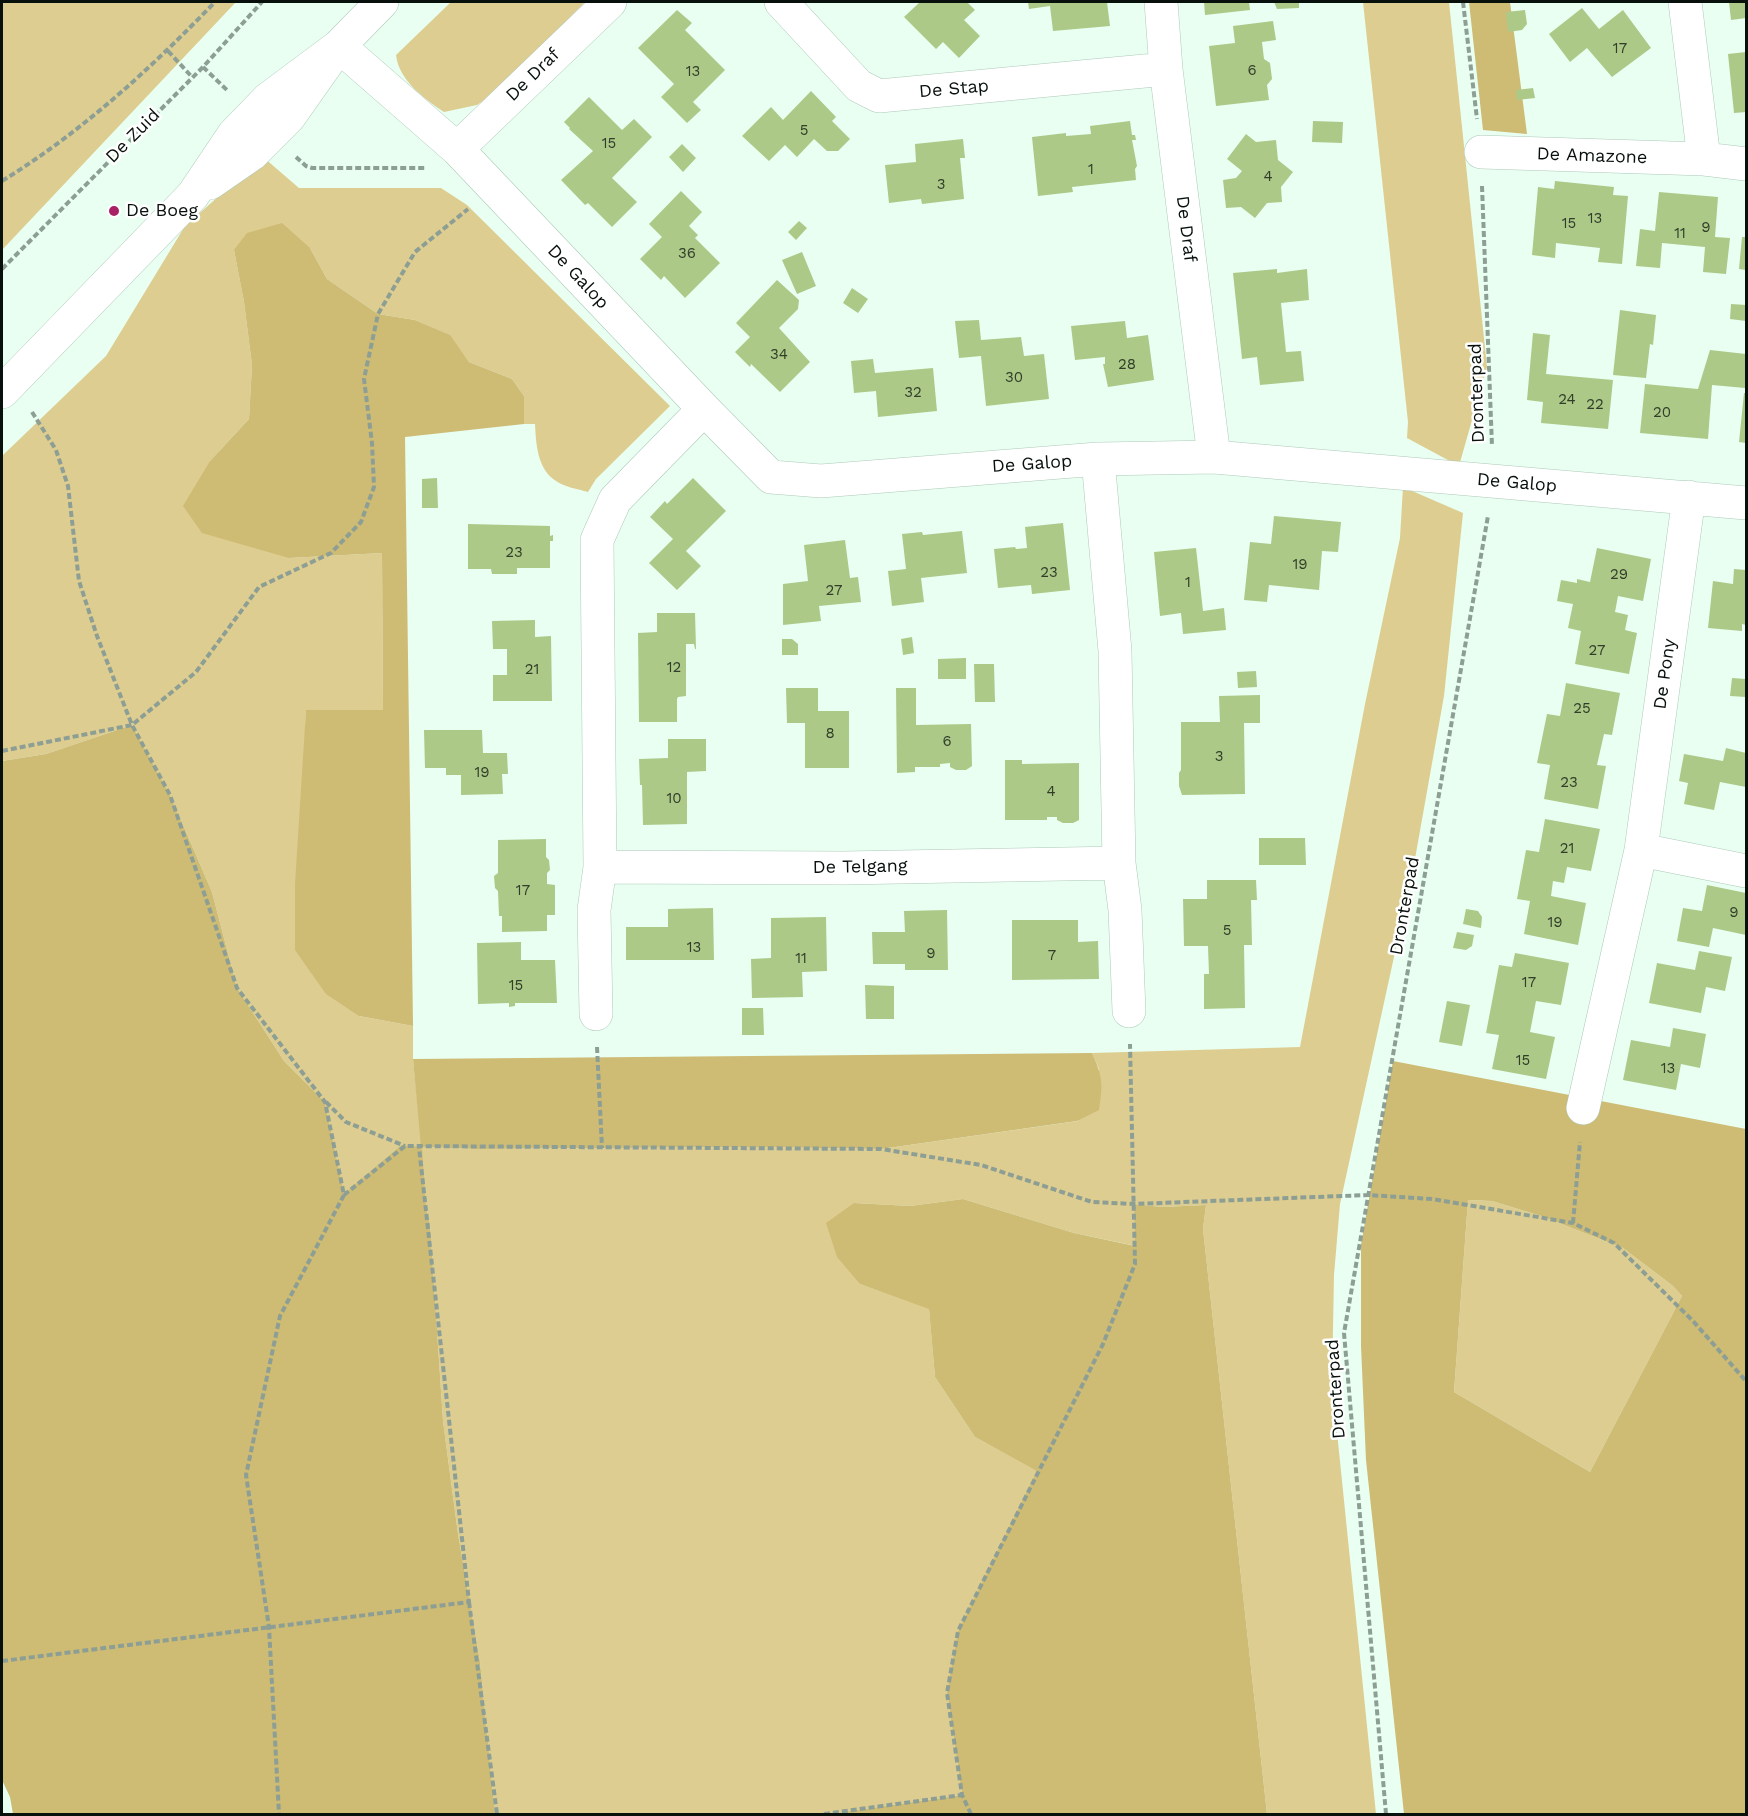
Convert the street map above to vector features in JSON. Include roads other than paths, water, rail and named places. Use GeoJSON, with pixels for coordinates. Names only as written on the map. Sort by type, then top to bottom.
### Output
{"type":"FeatureCollection","features":[{"type":"Feature","properties":{"kind":"street"},"geometry":{"type":"LineString","coordinates":[[7,386],[193,195],[234,134],[262,125],[268,99],[339,46],[382,2]]}},
{"type":"Feature","properties":{"kind":"street","name":"De Draf"},"geometry":{"type":"LineString","coordinates":[[457,149],[610,2]]}},
{"type":"Feature","properties":{"kind":"street","name":"De Stap"},"geometry":{"type":"LineString","coordinates":[[781,2],[859,86],[879,96],[1166,69]]}},
{"type":"Feature","properties":{"kind":"street","name":"De Draf"},"geometry":{"type":"LineString","coordinates":[[1161,2],[1166,69],[1214,457]]}},
{"type":"Feature","properties":{"kind":"street"},"geometry":{"type":"LineString","coordinates":[[1685,2],[1704,159]]}},
{"type":"Feature","properties":{"kind":"street","name":"De Galop"},"geometry":{"type":"LineString","coordinates":[[339,46],[457,149],[771,477],[820,481],[1098,459],[1214,457],[1746,503]]}},
{"type":"Feature","properties":{"kind":"street","name":"De Amazone"},"geometry":{"type":"LineString","coordinates":[[1480,152],[1704,159],[1746,164]]}},
{"type":"Feature","properties":{"kind":"street"},"geometry":{"type":"LineString","coordinates":[[596,1014],[594,910],[600,867],[597,540],[615,500],[704,409]]}},
{"type":"Feature","properties":{"kind":"street"},"geometry":{"type":"LineString","coordinates":[[1098,459],[1116,651],[1119,862],[1125,910],[1129,1011]]}},
{"type":"Feature","properties":{"kind":"street","name":"De Pony"},"geometry":{"type":"LineString","coordinates":[[1582,1108],[1641,850],[1689,497]]}},
{"type":"Feature","properties":{"kind":"street"},"geometry":{"type":"LineString","coordinates":[[1641,850],[1746,871]]}},
{"type":"Feature","properties":{"kind":"street","name":"De Telgang"},"geometry":{"type":"LineString","coordinates":[[600,867],[844,868],[1119,862]]}},
{"type":"Feature","properties":{"kind":"place","name":"De Boeg"},"geometry":{"type":"Point","coordinates":[114,211]}}]}
